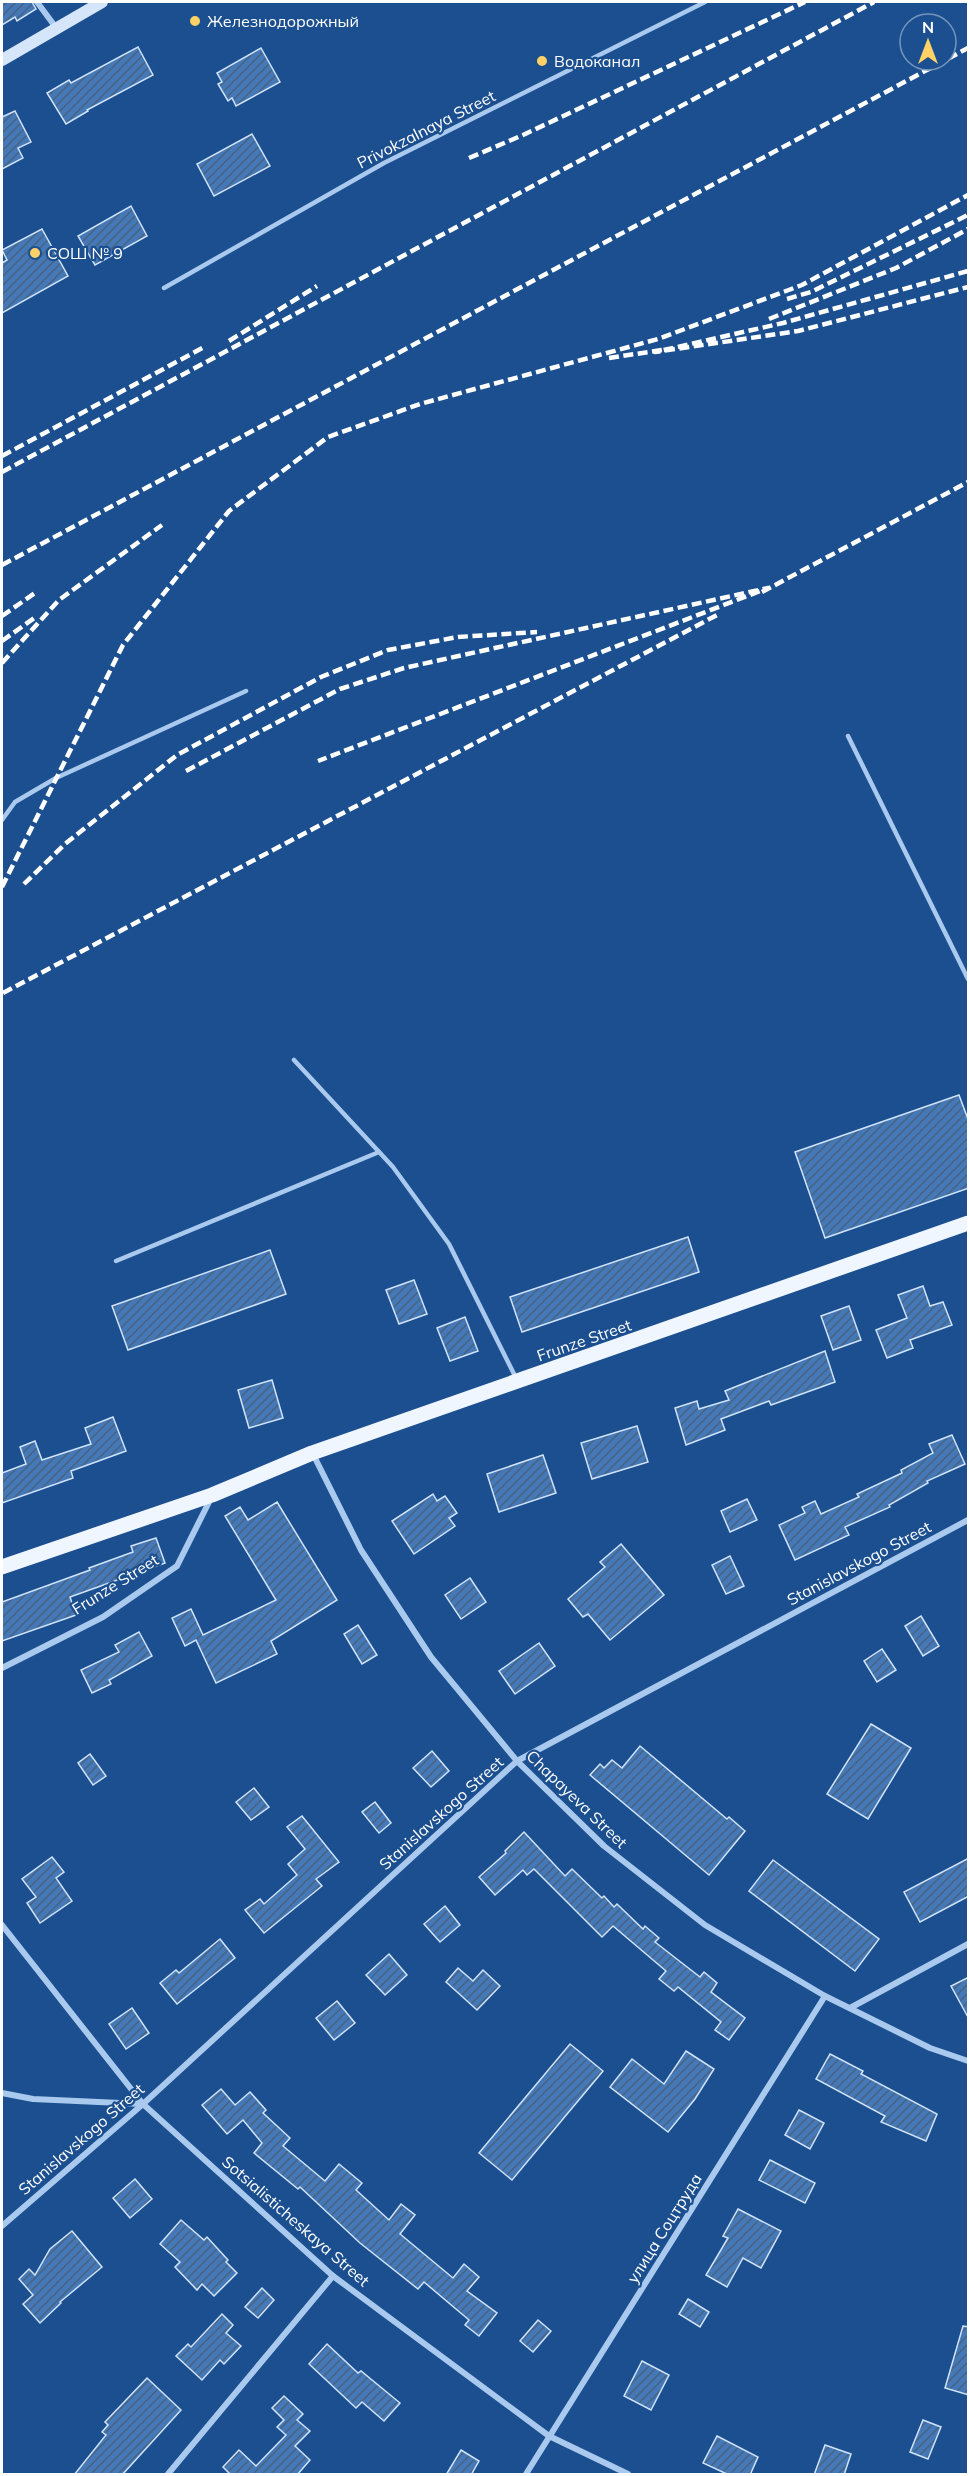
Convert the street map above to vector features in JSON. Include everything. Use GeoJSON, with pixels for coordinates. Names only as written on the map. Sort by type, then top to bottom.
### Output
{"type":"FeatureCollection","features":[{"type":"Feature","properties":{"kind":"main road"},"geometry":{"type":"LineString","coordinates":[[2,60],[102,2]]}},
{"type":"Feature","properties":{"kind":"main road","name":"Frunze Street"},"geometry":{"type":"LineString","coordinates":[[2,1567],[212,1495],[312,1453],[969,1223]]}},
{"type":"Feature","properties":{"kind":"street"},"geometry":{"type":"LineString","coordinates":[[37,2],[57,29]]}},
{"type":"Feature","properties":{"kind":"street","name":"Chapayeva Street"},"geometry":{"type":"LineString","coordinates":[[312,1453],[362,1550],[431,1658],[517,1761],[604,1846],[705,1926],[825,1996],[930,2048],[969,2061]]}},
{"type":"Feature","properties":{"kind":"street","name":"Frunze Street"},"geometry":{"type":"LineString","coordinates":[[2,1668],[102,1617],[177,1566],[212,1495]]}},
{"type":"Feature","properties":{"kind":"street","name":"Stanislavskogo Street"},"geometry":{"type":"LineString","coordinates":[[2,2226],[142,2104],[517,1761],[969,1520]]}},
{"type":"Feature","properties":{"kind":"street","name":"Sotsialisticheskaya Street"},"geometry":{"type":"LineString","coordinates":[[2,1925],[142,2104],[333,2276],[549,2436],[628,2475]]}},
{"type":"Feature","properties":{"kind":"street"},"geometry":{"type":"LineString","coordinates":[[850,2008],[969,1944]]}},
{"type":"Feature","properties":{"kind":"street","name":"улица Соцтруда"},"geometry":{"type":"LineString","coordinates":[[526,2475],[825,1996]]}},
{"type":"Feature","properties":{"kind":"street"},"geometry":{"type":"LineString","coordinates":[[2,2093],[33,2099],[142,2104]]}},
{"type":"Feature","properties":{"kind":"street"},"geometry":{"type":"LineString","coordinates":[[168,2475],[333,2276]]}},
{"type":"Feature","properties":{"kind":"lane","name":"Privokzalnaya Street"},"geometry":{"type":"LineString","coordinates":[[164,288],[384,163],[705,2]]}},
{"type":"Feature","properties":{"kind":"lane"},"geometry":{"type":"LineString","coordinates":[[2,820],[15,802],[56,778],[246,691]]}},
{"type":"Feature","properties":{"kind":"lane"},"geometry":{"type":"LineString","coordinates":[[848,736],[969,979]]}},
{"type":"Feature","properties":{"kind":"lane"},"geometry":{"type":"LineString","coordinates":[[294,1060],[393,1167],[449,1244],[518,1382]]}},
{"type":"Feature","properties":{"kind":"lane"},"geometry":{"type":"LineString","coordinates":[[116,1262],[379,1152]]}},
{"type":"Feature","properties":{"kind":"building"},"geometry":{"type":"Polygon","coordinates":[[[2,2],[32,2],[36,9],[17,21],[15,17],[2,25],[2,2]]]}},
{"type":"Feature","properties":{"kind":"building"},"geometry":{"type":"Polygon","coordinates":[[[138,47],[153,75],[87,110],[66,124],[47,93],[69,80],[71,83],[138,47]]]}},
{"type":"Feature","properties":{"kind":"building"},"geometry":{"type":"Polygon","coordinates":[[[261,48],[280,82],[236,106],[232,98],[228,101],[218,84],[222,82],[217,73],[261,48]]]}},
{"type":"Feature","properties":{"kind":"building"},"geometry":{"type":"Polygon","coordinates":[[[15,111],[31,142],[18,148],[23,158],[2,169],[2,117],[15,111]]]}},
{"type":"Feature","properties":{"kind":"building"},"geometry":{"type":"Polygon","coordinates":[[[252,134],[270,166],[214,196],[197,164],[252,134]]]}},
{"type":"Feature","properties":{"kind":"building"},"geometry":{"type":"Polygon","coordinates":[[[131,206],[147,236],[95,265],[78,236],[131,206]]]}},
{"type":"Feature","properties":{"kind":"building"},"geometry":{"type":"Polygon","coordinates":[[[42,229],[68,276],[2,313],[2,263],[7,260],[2,250],[42,229]]]}},
{"type":"Feature","properties":{"kind":"building"},"geometry":{"type":"Polygon","coordinates":[[[959,1095],[969,1122],[969,1188],[825,1238],[795,1152],[959,1095]]]}},
{"type":"Feature","properties":{"kind":"building"},"geometry":{"type":"Polygon","coordinates":[[[688,1237],[699,1272],[522,1332],[510,1297],[688,1237]]]}},
{"type":"Feature","properties":{"kind":"building"},"geometry":{"type":"Polygon","coordinates":[[[270,1250],[286,1294],[128,1350],[112,1306],[270,1250]]]}},
{"type":"Feature","properties":{"kind":"building"},"geometry":{"type":"Polygon","coordinates":[[[414,1280],[427,1314],[399,1324],[386,1290],[414,1280]]]}},
{"type":"Feature","properties":{"kind":"building"},"geometry":{"type":"Polygon","coordinates":[[[923,1286],[930,1306],[943,1302],[952,1325],[910,1340],[913,1348],[887,1358],[876,1330],[907,1318],[898,1295],[923,1286]]]}},
{"type":"Feature","properties":{"kind":"building"},"geometry":{"type":"Polygon","coordinates":[[[849,1306],[861,1340],[833,1350],[821,1316],[849,1306]]]}},
{"type":"Feature","properties":{"kind":"building"},"geometry":{"type":"Polygon","coordinates":[[[465,1317],[478,1351],[450,1361],[437,1328],[465,1317]]]}},
{"type":"Feature","properties":{"kind":"building"},"geometry":{"type":"Polygon","coordinates":[[[825,1351],[835,1382],[771,1405],[769,1401],[721,1419],[725,1430],[686,1445],[675,1408],[697,1401],[699,1409],[729,1400],[725,1391],[825,1351]]]}},
{"type":"Feature","properties":{"kind":"building"},"geometry":{"type":"Polygon","coordinates":[[[272,1380],[283,1418],[249,1428],[238,1390],[272,1380]]]}},
{"type":"Feature","properties":{"kind":"building"},"geometry":{"type":"Polygon","coordinates":[[[113,1417],[126,1451],[71,1471],[73,1478],[2,1503],[2,1473],[26,1464],[20,1447],[35,1441],[42,1460],[91,1444],[85,1428],[113,1417]]]}},
{"type":"Feature","properties":{"kind":"building"},"geometry":{"type":"Polygon","coordinates":[[[637,1426],[648,1462],[592,1479],[581,1443],[637,1426]]]}},
{"type":"Feature","properties":{"kind":"building"},"geometry":{"type":"Polygon","coordinates":[[[952,1435],[965,1464],[927,1481],[928,1483],[889,1505],[890,1507],[845,1527],[849,1535],[795,1560],[779,1525],[805,1513],[802,1507],[815,1501],[821,1514],[859,1497],[857,1494],[902,1473],[901,1470],[933,1453],[929,1444],[952,1435]]]}},
{"type":"Feature","properties":{"kind":"building"},"geometry":{"type":"Polygon","coordinates":[[[543,1455],[556,1493],[499,1512],[487,1474],[543,1455]]]}},
{"type":"Feature","properties":{"kind":"building"},"geometry":{"type":"Polygon","coordinates":[[[433,1494],[437,1501],[445,1496],[457,1513],[449,1518],[455,1526],[414,1554],[392,1521],[433,1494]]]}},
{"type":"Feature","properties":{"kind":"building"},"geometry":{"type":"Polygon","coordinates":[[[747,1499],[757,1520],[730,1532],[721,1511],[747,1499]]]}},
{"type":"Feature","properties":{"kind":"building"},"geometry":{"type":"Polygon","coordinates":[[[277,1502],[337,1600],[271,1641],[277,1654],[216,1683],[196,1640],[185,1646],[172,1618],[191,1609],[203,1635],[276,1600],[225,1516],[240,1507],[248,1520],[277,1502]]]}},
{"type":"Feature","properties":{"kind":"building"},"geometry":{"type":"Polygon","coordinates":[[[156,1538],[165,1563],[70,1597],[76,1615],[2,1641],[2,1602],[90,1570],[89,1568],[133,1552],[131,1546],[156,1538]]]}},
{"type":"Feature","properties":{"kind":"building"},"geometry":{"type":"Polygon","coordinates":[[[621,1544],[664,1595],[610,1640],[588,1614],[583,1617],[568,1599],[605,1567],[600,1562],[621,1544]]]}},
{"type":"Feature","properties":{"kind":"building"},"geometry":{"type":"Polygon","coordinates":[[[730,1556],[744,1586],[726,1594],[712,1565],[730,1556]]]}},
{"type":"Feature","properties":{"kind":"building"},"geometry":{"type":"Polygon","coordinates":[[[470,1578],[486,1602],[461,1619],[445,1595],[470,1578]]]}},
{"type":"Feature","properties":{"kind":"building"},"geometry":{"type":"Polygon","coordinates":[[[921,1616],[939,1646],[923,1656],[905,1626],[921,1616]]]}},
{"type":"Feature","properties":{"kind":"building"},"geometry":{"type":"Polygon","coordinates":[[[358,1625],[377,1655],[362,1664],[344,1634],[358,1625]]]}},
{"type":"Feature","properties":{"kind":"building"},"geometry":{"type":"Polygon","coordinates":[[[139,1632],[152,1656],[109,1680],[111,1684],[92,1693],[81,1670],[119,1652],[115,1645],[139,1632]]]}},
{"type":"Feature","properties":{"kind":"building"},"geometry":{"type":"Polygon","coordinates":[[[539,1643],[555,1666],[515,1694],[499,1671],[539,1643]]]}},
{"type":"Feature","properties":{"kind":"building"},"geometry":{"type":"Polygon","coordinates":[[[882,1649],[896,1670],[877,1682],[864,1661],[882,1649]]]}},
{"type":"Feature","properties":{"kind":"building"},"geometry":{"type":"Polygon","coordinates":[[[871,1724],[911,1748],[868,1819],[827,1794],[871,1724]]]}},
{"type":"Feature","properties":{"kind":"building"},"geometry":{"type":"Polygon","coordinates":[[[640,1746],[727,1819],[729,1817],[745,1831],[709,1875],[590,1775],[600,1764],[604,1768],[612,1760],[622,1768],[640,1746]]]}},
{"type":"Feature","properties":{"kind":"building"},"geometry":{"type":"Polygon","coordinates":[[[432,1751],[449,1771],[431,1787],[413,1768],[432,1751]]]}},
{"type":"Feature","properties":{"kind":"building"},"geometry":{"type":"Polygon","coordinates":[[[90,1754],[106,1776],[93,1785],[78,1763],[90,1754]]]}},
{"type":"Feature","properties":{"kind":"building"},"geometry":{"type":"Polygon","coordinates":[[[254,1788],[269,1807],[251,1820],[236,1802],[254,1788]]]}},
{"type":"Feature","properties":{"kind":"building"},"geometry":{"type":"Polygon","coordinates":[[[375,1802],[391,1823],[379,1833],[362,1812],[375,1802]]]}},
{"type":"Feature","properties":{"kind":"building"},"geometry":{"type":"Polygon","coordinates":[[[302,1816],[339,1862],[316,1879],[322,1886],[264,1933],[245,1910],[260,1899],[264,1904],[297,1875],[288,1864],[305,1849],[287,1827],[302,1816]]]}},
{"type":"Feature","properties":{"kind":"building"},"geometry":{"type":"Polygon","coordinates":[[[524,1832],[565,1876],[572,1869],[602,1898],[604,1896],[614,1907],[617,1904],[643,1929],[645,1926],[659,1938],[655,1942],[700,1977],[704,1972],[717,1983],[711,1992],[745,2018],[729,2040],[715,2030],[721,2022],[678,1987],[674,1991],[659,1979],[666,1971],[613,1926],[602,1937],[534,1869],[527,1875],[523,1870],[495,1895],[479,1877],[506,1853],[505,1851],[524,1832]]]}},
{"type":"Feature","properties":{"kind":"building"},"geometry":{"type":"Polygon","coordinates":[[[52,1857],[64,1872],[56,1878],[72,1901],[40,1923],[27,1903],[36,1897],[22,1879],[52,1857]]]}},
{"type":"Feature","properties":{"kind":"building"},"geometry":{"type":"Polygon","coordinates":[[[969,1858],[969,1896],[920,1922],[904,1892],[969,1858]]]}},
{"type":"Feature","properties":{"kind":"building"},"geometry":{"type":"Polygon","coordinates":[[[773,1860],[879,1939],[855,1971],[749,1891],[773,1860]]]}},
{"type":"Feature","properties":{"kind":"building"},"geometry":{"type":"Polygon","coordinates":[[[445,1906],[460,1925],[440,1942],[424,1924],[445,1906]]]}},
{"type":"Feature","properties":{"kind":"building"},"geometry":{"type":"Polygon","coordinates":[[[220,1939],[235,1958],[177,2004],[160,1983],[176,1970],[179,1973],[220,1939]]]}},
{"type":"Feature","properties":{"kind":"building"},"geometry":{"type":"Polygon","coordinates":[[[389,1954],[407,1975],[385,1995],[366,1975],[389,1954]]]}},
{"type":"Feature","properties":{"kind":"building"},"geometry":{"type":"Polygon","coordinates":[[[458,1968],[473,1981],[483,1970],[500,1986],[477,2010],[446,1982],[458,1968]]]}},
{"type":"Feature","properties":{"kind":"building"},"geometry":{"type":"Polygon","coordinates":[[[969,1977],[969,2019],[951,1986],[969,1977]]]}},
{"type":"Feature","properties":{"kind":"building"},"geometry":{"type":"Polygon","coordinates":[[[337,2001],[355,2023],[334,2040],[316,2018],[337,2001]]]}},
{"type":"Feature","properties":{"kind":"building"},"geometry":{"type":"Polygon","coordinates":[[[132,2008],[149,2033],[126,2049],[109,2024],[132,2008]]]}},
{"type":"Feature","properties":{"kind":"building"},"geometry":{"type":"Polygon","coordinates":[[[570,2044],[603,2071],[512,2180],[479,2153],[570,2044]]]}},
{"type":"Feature","properties":{"kind":"building"},"geometry":{"type":"Polygon","coordinates":[[[686,2051],[714,2069],[695,2099],[668,2132],[610,2087],[632,2059],[664,2084],[686,2051]]]}},
{"type":"Feature","properties":{"kind":"building"},"geometry":{"type":"Polygon","coordinates":[[[830,2054],[863,2071],[861,2074],[937,2114],[926,2141],[881,2122],[885,2116],[816,2079],[830,2054]]]}},
{"type":"Feature","properties":{"kind":"building"},"geometry":{"type":"Polygon","coordinates":[[[221,2089],[235,2105],[250,2092],[266,2110],[263,2113],[290,2138],[283,2146],[325,2181],[339,2164],[362,2183],[356,2190],[389,2220],[401,2204],[415,2215],[400,2234],[453,2278],[464,2264],[479,2277],[467,2291],[497,2313],[479,2336],[465,2325],[469,2320],[424,2282],[418,2289],[360,2243],[300,2187],[298,2189],[254,2153],[262,2143],[243,2120],[227,2134],[202,2105],[221,2089]]]}},
{"type":"Feature","properties":{"kind":"building"},"geometry":{"type":"Polygon","coordinates":[[[799,2110],[824,2123],[810,2149],[785,2135],[799,2110]]]}},
{"type":"Feature","properties":{"kind":"building"},"geometry":{"type":"Polygon","coordinates":[[[770,2160],[815,2183],[805,2203],[759,2180],[770,2160]]]}},
{"type":"Feature","properties":{"kind":"building"},"geometry":{"type":"Polygon","coordinates":[[[135,2179],[152,2199],[130,2218],[113,2198],[135,2179]]]}},
{"type":"Feature","properties":{"kind":"building"},"geometry":{"type":"Polygon","coordinates":[[[738,2209],[781,2231],[761,2268],[743,2258],[727,2287],[706,2275],[728,2238],[723,2236],[738,2209]]]}},
{"type":"Feature","properties":{"kind":"building"},"geometry":{"type":"Polygon","coordinates":[[[181,2220],[204,2240],[207,2237],[237,2273],[214,2296],[202,2284],[197,2290],[175,2267],[180,2262],[160,2244],[181,2220]]]}},
{"type":"Feature","properties":{"kind":"building"},"geometry":{"type":"Polygon","coordinates":[[[72,2231],[102,2267],[60,2302],[40,2323],[23,2304],[33,2295],[19,2279],[29,2269],[35,2275],[50,2249],[72,2231]]]}},
{"type":"Feature","properties":{"kind":"building"},"geometry":{"type":"Polygon","coordinates":[[[262,2288],[274,2300],[258,2318],[245,2307],[262,2288]]]}},
{"type":"Feature","properties":{"kind":"building"},"geometry":{"type":"Polygon","coordinates":[[[688,2299],[709,2312],[700,2327],[679,2314],[688,2299]]]}},
{"type":"Feature","properties":{"kind":"building"},"geometry":{"type":"Polygon","coordinates":[[[222,2314],[233,2325],[226,2333],[241,2346],[224,2364],[220,2360],[202,2380],[176,2356],[188,2344],[191,2347],[222,2314]]]}},
{"type":"Feature","properties":{"kind":"building"},"geometry":{"type":"Polygon","coordinates":[[[538,2320],[551,2331],[533,2352],[520,2341],[538,2320]]]}},
{"type":"Feature","properties":{"kind":"building"},"geometry":{"type":"Polygon","coordinates":[[[963,2326],[969,2327],[969,2395],[945,2388],[963,2326]]]}},
{"type":"Feature","properties":{"kind":"building"},"geometry":{"type":"Polygon","coordinates":[[[327,2344],[358,2373],[361,2371],[400,2403],[384,2421],[362,2402],[356,2408],[309,2364],[327,2344]]]}},
{"type":"Feature","properties":{"kind":"building"},"geometry":{"type":"Polygon","coordinates":[[[642,2361],[669,2375],[651,2410],[624,2396],[642,2361]]]}},
{"type":"Feature","properties":{"kind":"building"},"geometry":{"type":"Polygon","coordinates":[[[147,2378],[181,2410],[122,2475],[74,2475],[106,2435],[102,2432],[108,2425],[105,2422],[147,2378]]]}},
{"type":"Feature","properties":{"kind":"building"},"geometry":{"type":"Polygon","coordinates":[[[284,2396],[303,2414],[297,2420],[310,2431],[295,2446],[310,2460],[297,2475],[231,2475],[223,2467],[239,2450],[256,2466],[286,2435],[277,2427],[284,2420],[272,2408],[284,2396]]]}},
{"type":"Feature","properties":{"kind":"building"},"geometry":{"type":"Polygon","coordinates":[[[923,2420],[941,2427],[928,2459],[910,2452],[923,2420]]]}},
{"type":"Feature","properties":{"kind":"building"},"geometry":{"type":"Polygon","coordinates":[[[717,2436],[758,2457],[750,2475],[729,2475],[703,2463],[717,2436]]]}},
{"type":"Feature","properties":{"kind":"building"},"geometry":{"type":"Polygon","coordinates":[[[825,2445],[851,2454],[844,2475],[814,2475],[825,2445]]]}},
{"type":"Feature","properties":{"kind":"building"},"geometry":{"type":"Polygon","coordinates":[[[461,2450],[479,2461],[471,2475],[446,2475],[461,2450]]]}},
{"type":"Feature","properties":{"kind":"railway"},"geometry":{"type":"LineString","coordinates":[[469,158],[523,135],[805,2]]}},
{"type":"Feature","properties":{"kind":"railway"},"geometry":{"type":"LineString","coordinates":[[2,472],[874,2]]}},
{"type":"Feature","properties":{"kind":"railway"},"geometry":{"type":"LineString","coordinates":[[2,565],[968,48]]}},
{"type":"Feature","properties":{"kind":"railway"},"geometry":{"type":"LineString","coordinates":[[2,887],[123,645],[229,511],[328,437],[420,404],[658,339],[802,285],[968,195]]}},
{"type":"Feature","properties":{"kind":"railway"},"geometry":{"type":"LineString","coordinates":[[787,299],[811,292],[968,215]]}},
{"type":"Feature","properties":{"kind":"railway"},"geometry":{"type":"LineString","coordinates":[[769,319],[896,268],[968,229]]}},
{"type":"Feature","properties":{"kind":"railway"},"geometry":{"type":"LineString","coordinates":[[968,271],[783,323],[655,352],[798,331],[968,287]]}},
{"type":"Feature","properties":{"kind":"railway"},"geometry":{"type":"LineString","coordinates":[[229,341],[317,286]]}},
{"type":"Feature","properties":{"kind":"railway"},"geometry":{"type":"LineString","coordinates":[[2,456],[206,346]]}},
{"type":"Feature","properties":{"kind":"railway"},"geometry":{"type":"LineString","coordinates":[[609,358],[662,350]]}},
{"type":"Feature","properties":{"kind":"railway"},"geometry":{"type":"LineString","coordinates":[[762,592],[968,482]]}},
{"type":"Feature","properties":{"kind":"railway"},"geometry":{"type":"LineString","coordinates":[[2,663],[59,600],[162,525]]}},
{"type":"Feature","properties":{"kind":"railway"},"geometry":{"type":"LineString","coordinates":[[186,771],[340,689],[404,668],[768,588],[318,761]]}},
{"type":"Feature","properties":{"kind":"railway"},"geometry":{"type":"LineString","coordinates":[[2,616],[35,593]]}},
{"type":"Feature","properties":{"kind":"railway"},"geometry":{"type":"LineString","coordinates":[[3,993],[717,615]]}},
{"type":"Feature","properties":{"kind":"railway"},"geometry":{"type":"LineString","coordinates":[[2,641],[37,616]]}},
{"type":"Feature","properties":{"kind":"railway"},"geometry":{"type":"LineString","coordinates":[[24,884],[65,844],[177,755],[321,677],[388,650],[458,637],[537,632]]}},
{"type":"Feature","properties":{"kind":"place","name":"Железнодорожный"},"geometry":{"type":"Point","coordinates":[195,21]}},
{"type":"Feature","properties":{"kind":"place","name":"Водоканал"},"geometry":{"type":"Point","coordinates":[542,61]}},
{"type":"Feature","properties":{"kind":"place","name":"СОШ № 9"},"geometry":{"type":"Point","coordinates":[35,253]}}]}
